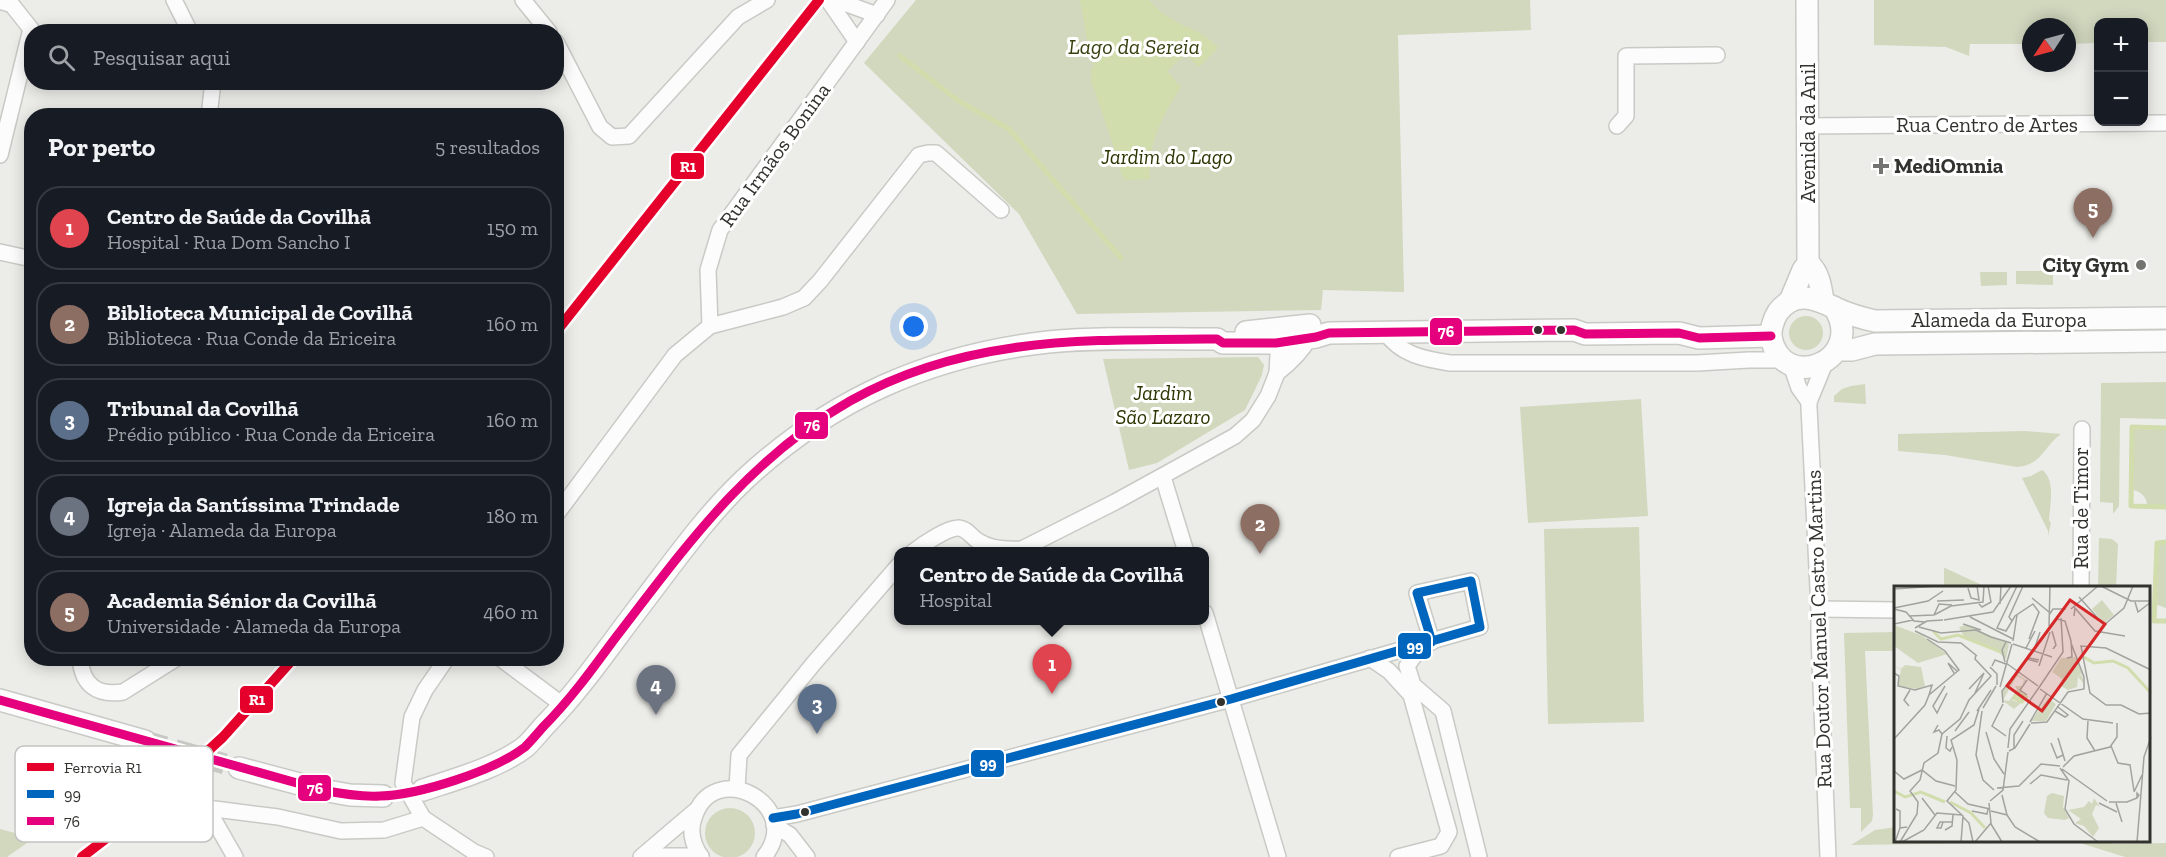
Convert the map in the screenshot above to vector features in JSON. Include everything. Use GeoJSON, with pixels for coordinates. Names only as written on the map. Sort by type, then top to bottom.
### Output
{"type":"FeatureCollection","features":[{"type":"Feature","properties":{"kind":"main road","name":"Avenida da Anil"},"geometry":{"type":"LineString","coordinates":[[1790,301],[1808,263],[1808,1]]}},
{"type":"Feature","properties":{"kind":"main road","name":"Avenida da Anil"},"geometry":{"type":"LineString","coordinates":[[1808,263],[1815,268],[1828,304]]}},
{"type":"Feature","properties":{"kind":"main road"},"geometry":{"type":"LineString","coordinates":[[1809,297],[1828,304],[1841,323],[1842,332],[1831,356],[1813,367],[1787,363],[1776,351],[1771,336],[1774,319],[1778,312],[1790,301],[1809,297]]}},
{"type":"Feature","properties":{"kind":"main road","name":"Alameda da Europa"},"geometry":{"type":"LineString","coordinates":[[1828,304],[1875,321],[2166,318]]}},
{"type":"Feature","properties":{"kind":"main road"},"geometry":{"type":"LineString","coordinates":[[1217,339],[1222,335],[1318,325],[1309,338]]}},
{"type":"Feature","properties":{"kind":"main road"},"geometry":{"type":"LineString","coordinates":[[423,790],[481,771],[524,747],[564,706],[684,548],[743,482],[813,424],[850,401],[915,372],[974,354],[1001,349],[1048,342],[1105,339],[1217,339],[1223,343],[1264,343],[1385,332],[1574,330],[1585,334],[1679,333],[1698,338],[1771,336]]}},
{"type":"Feature","properties":{"kind":"main road","name":"Alameda da Europa"},"geometry":{"type":"LineString","coordinates":[[1831,356],[1875,344],[2166,341]]}},
{"type":"Feature","properties":{"kind":"main road"},"geometry":{"type":"LineString","coordinates":[[0,700],[145,741]]}},
{"type":"Feature","properties":{"kind":"main road"},"geometry":{"type":"LineString","coordinates":[[238,768],[322,790],[350,795],[382,796]]}},
{"type":"Feature","properties":{"kind":"street"},"geometry":{"type":"LineString","coordinates":[[174,0],[186,24]]}},
{"type":"Feature","properties":{"kind":"street"},"geometry":{"type":"LineString","coordinates":[[523,0],[542,24]]}},
{"type":"Feature","properties":{"kind":"street"},"geometry":{"type":"LineString","coordinates":[[564,57],[600,127],[612,137],[629,136],[738,17],[767,0]]}},
{"type":"Feature","properties":{"kind":"street"},"geometry":{"type":"LineString","coordinates":[[828,0],[857,42]]}},
{"type":"Feature","properties":{"kind":"street"},"geometry":{"type":"LineString","coordinates":[[836,0],[876,15]]}},
{"type":"Feature","properties":{"kind":"street","name":"Rua Irmãos Bonina"},"geometry":{"type":"LineString","coordinates":[[710,326],[708,270],[720,230],[887,0]]}},
{"type":"Feature","properties":{"kind":"street"},"geometry":{"type":"LineString","coordinates":[[0,1],[12,5],[27,24]]}},
{"type":"Feature","properties":{"kind":"street"},"geometry":{"type":"LineString","coordinates":[[1617,126],[1626,116],[1626,56],[1717,55]]}},
{"type":"Feature","properties":{"kind":"street"},"geometry":{"type":"LineString","coordinates":[[0,155],[24,57]]}},
{"type":"Feature","properties":{"kind":"street"},"geometry":{"type":"LineString","coordinates":[[209,108],[212,90]]}},
{"type":"Feature","properties":{"kind":"street","name":"Rua Centro de Artes"},"geometry":{"type":"LineString","coordinates":[[1808,126],[2166,123]]}},
{"type":"Feature","properties":{"kind":"street"},"geometry":{"type":"LineString","coordinates":[[564,504],[675,355],[710,326],[783,307],[804,298],[820,281],[919,155],[936,153],[1002,210]]}},
{"type":"Feature","properties":{"kind":"street"},"geometry":{"type":"LineString","coordinates":[[0,252],[24,257]]}},
{"type":"Feature","properties":{"kind":"street"},"geometry":{"type":"LineString","coordinates":[[1385,332],[1397,346],[1412,355],[1450,363],[1697,363],[1749,360],[1787,363]]}},
{"type":"Feature","properties":{"kind":"street"},"geometry":{"type":"LineString","coordinates":[[1026,547],[1162,477],[1235,436],[1253,420],[1269,396],[1277,373],[1278,355],[1309,338]]}},
{"type":"Feature","properties":{"kind":"street"},"geometry":{"type":"LineString","coordinates":[[1264,343],[1272,353],[1277,373]]}},
{"type":"Feature","properties":{"kind":"street","name":"Rua Doutor Manuel Castro Martins"},"geometry":{"type":"LineString","coordinates":[[1828,857],[1819,637],[1820,609],[1809,402],[1831,356]]}},
{"type":"Feature","properties":{"kind":"street","name":"Rua Doutor Manuel Castro Martins"},"geometry":{"type":"LineString","coordinates":[[1787,363],[1809,402]]}},
{"type":"Feature","properties":{"kind":"street","name":"Rua de Timor"},"geometry":{"type":"LineString","coordinates":[[2081,586],[2082,429]]}},
{"type":"Feature","properties":{"kind":"street"},"geometry":{"type":"LineString","coordinates":[[1162,477],[1184,547]]}},
{"type":"Feature","properties":{"kind":"street"},"geometry":{"type":"LineString","coordinates":[[921,547],[948,531],[958,528],[969,532],[972,544],[990,547]]}},
{"type":"Feature","properties":{"kind":"street"},"geometry":{"type":"LineString","coordinates":[[942,547],[941,539],[948,531]]}},
{"type":"Feature","properties":{"kind":"street"},"geometry":{"type":"LineString","coordinates":[[737,788],[739,754],[894,571]]}},
{"type":"Feature","properties":{"kind":"street"},"geometry":{"type":"LineString","coordinates":[[773,822],[1231,699],[1370,658],[1427,643],[1480,627],[1471,581],[1417,593],[1427,643]]}},
{"type":"Feature","properties":{"kind":"street"},"geometry":{"type":"LineString","coordinates":[[1820,609],[1894,610]]}},
{"type":"Feature","properties":{"kind":"street"},"geometry":{"type":"LineString","coordinates":[[1209,625],[1278,857]]}},
{"type":"Feature","properties":{"kind":"street"},"geometry":{"type":"LineString","coordinates":[[1427,643],[1407,666],[1413,685],[1443,711],[1479,857]]}},
{"type":"Feature","properties":{"kind":"street"},"geometry":{"type":"LineString","coordinates":[[1370,658],[1389,671],[1411,695],[1449,832],[1442,846],[1398,857]]}},
{"type":"Feature","properties":{"kind":"street"},"geometry":{"type":"LineString","coordinates":[[81,666],[90,685],[100,692],[112,694],[123,692],[164,666]]}},
{"type":"Feature","properties":{"kind":"street"},"geometry":{"type":"LineString","coordinates":[[442,666],[425,690],[412,717],[403,783],[423,818],[474,852],[486,857]]}},
{"type":"Feature","properties":{"kind":"street"},"geometry":{"type":"LineString","coordinates":[[511,666],[564,706]]}},
{"type":"Feature","properties":{"kind":"street"},"geometry":{"type":"LineString","coordinates":[[642,856],[696,810],[706,798],[721,790],[737,788],[753,793],[765,804],[773,822],[774,834],[770,850],[764,857]]}},
{"type":"Feature","properties":{"kind":"street"},"geometry":{"type":"LineString","coordinates":[[213,809],[278,816],[341,831],[384,830],[423,818]]}},
{"type":"Feature","properties":{"kind":"street"},"geometry":{"type":"LineString","coordinates":[[642,856],[701,857],[693,842],[691,826],[696,810]]}},
{"type":"Feature","properties":{"kind":"street"},"geometry":{"type":"LineString","coordinates":[[213,818],[236,857]]}},
{"type":"Feature","properties":{"kind":"street"},"geometry":{"type":"LineString","coordinates":[[773,822],[790,835],[807,857]]}},
{"type":"Feature","properties":{"kind":"green space","name":"Jardim do Lago"},"geometry":{"type":"Polygon","coordinates":[[[916,0],[1530,0],[1531,30],[1398,35],[1404,292],[1323,290],[1321,310],[1077,314],[1019,214],[864,63],[916,0]]]}},
{"type":"Feature","properties":{"kind":"green space"},"geometry":{"type":"Polygon","coordinates":[[[1874,0],[2166,0],[2166,42],[2148,42],[2148,18],[2094,18],[2094,43],[2076,44],[2076,18],[2022,18],[2022,44],[1970,44],[1969,56],[1946,47],[1874,45],[1874,0]]]}},
{"type":"Feature","properties":{"kind":"green space"},"geometry":{"type":"Polygon","coordinates":[[[2016,271],[2053,271],[2053,285],[2016,284],[2016,271]]]}},
{"type":"Feature","properties":{"kind":"green space"},"geometry":{"type":"Polygon","coordinates":[[[1980,272],[2007,272],[2007,285],[1981,286],[1980,272]]]}},
{"type":"Feature","properties":{"kind":"green space"},"geometry":{"type":"Polygon","coordinates":[[[1806,316],[1818,321],[1823,333],[1818,345],[1806,350],[1794,345],[1789,333],[1794,321],[1806,316]]]}},
{"type":"Feature","properties":{"kind":"green space","name":"Jardim São Lazaro"},"geometry":{"type":"Polygon","coordinates":[[[1258,357],[1264,365],[1262,375],[1245,410],[1157,463],[1129,470],[1103,359],[1258,357]]]}},
{"type":"Feature","properties":{"kind":"green space"},"geometry":{"type":"Polygon","coordinates":[[[2166,382],[2166,419],[2120,418],[2119,506],[2113,514],[2113,503],[2100,502],[2101,383],[2166,382]]]}},
{"type":"Feature","properties":{"kind":"green space"},"geometry":{"type":"Polygon","coordinates":[[[1865,384],[1866,404],[1834,402],[1834,396],[1842,389],[1865,384]]]}},
{"type":"Feature","properties":{"kind":"green space"},"geometry":{"type":"Polygon","coordinates":[[[1641,399],[1648,516],[1528,523],[1520,407],[1641,399]]]}},
{"type":"Feature","properties":{"kind":"green space"},"geometry":{"type":"Polygon","coordinates":[[[2132,427],[2166,428],[2166,507],[2147,506],[2143,495],[2132,490],[2132,427]]]}},
{"type":"Feature","properties":{"kind":"green space"},"geometry":{"type":"Polygon","coordinates":[[[2025,431],[2061,434],[2032,463],[2017,467],[1945,455],[1898,451],[1898,434],[2025,431]]]}},
{"type":"Feature","properties":{"kind":"green space"},"geometry":{"type":"Polygon","coordinates":[[[2042,470],[2051,486],[2049,520],[2051,523],[2048,536],[2048,531],[2022,478],[2042,470]]]}},
{"type":"Feature","properties":{"kind":"green space"},"geometry":{"type":"Polygon","coordinates":[[[1639,527],[1644,722],[1548,724],[1544,529],[1639,527]]]}},
{"type":"Feature","properties":{"kind":"green space"},"geometry":{"type":"Polygon","coordinates":[[[2099,538],[2112,539],[2118,544],[2116,586],[2098,586],[2099,538]]]}},
{"type":"Feature","properties":{"kind":"green space"},"geometry":{"type":"Polygon","coordinates":[[[2166,542],[2166,608],[2155,604],[2157,543],[2166,542]]]}},
{"type":"Feature","properties":{"kind":"green space"},"geometry":{"type":"Polygon","coordinates":[[[1945,568],[1984,586],[1944,586],[1945,568]]]}},
{"type":"Feature","properties":{"kind":"green space"},"geometry":{"type":"Polygon","coordinates":[[[1894,632],[1894,651],[1865,651],[1873,815],[1872,821],[1861,832],[1861,808],[1850,808],[1844,633],[1894,632]]]}},
{"type":"Feature","properties":{"kind":"green space"},"geometry":{"type":"Polygon","coordinates":[[[730,808],[748,815],[755,833],[748,851],[730,858],[712,851],[705,833],[712,815],[730,808]]]}},
{"type":"Feature","properties":{"kind":"green space"},"geometry":{"type":"Polygon","coordinates":[[[1894,827],[1894,842],[2077,842],[1851,845],[1875,830],[1894,827]]]}},
{"type":"Feature","properties":{"kind":"green space"},"geometry":{"type":"Polygon","coordinates":[[[0,829],[15,833],[15,842],[28,842],[7,857],[0,857],[0,829]]]}},
{"type":"Feature","properties":{"kind":"green space"},"geometry":{"type":"Polygon","coordinates":[[[2077,842],[2166,843],[2166,857],[2125,857],[2077,842]]]}},
{"type":"Feature","properties":{"kind":"water","name":"Lago da Sereia"},"geometry":{"type":"Polygon","coordinates":[[[1080,0],[1149,0],[1166,16],[1203,35],[1218,48],[1199,67],[1185,54],[1167,71],[1181,87],[1158,130],[1151,154],[1150,179],[1125,180],[1122,176],[1091,81],[1091,70],[1095,63],[1091,61],[1080,0]]]}},
{"type":"Feature","properties":{"kind":"waterway"},"geometry":{"type":"LineString","coordinates":[[900,56],[960,102],[1009,129],[1121,258]]}},
{"type":"Feature","properties":{"kind":"waterway"},"geometry":{"type":"LineString","coordinates":[[2166,428],[2132,427],[2131,506],[2166,507]]}},
{"type":"Feature","properties":{"kind":"waterway"},"geometry":{"type":"LineString","coordinates":[[2166,542],[2157,543],[2154,621],[2166,621]]}},
{"type":"Feature","properties":{"kind":"tunnel"},"geometry":{"type":"LineString","coordinates":[[145,741],[162,746]]}},
{"type":"Feature","properties":{"kind":"tunnel"},"geometry":{"type":"LineString","coordinates":[[213,761],[239,768]]}},
{"type":"Feature","properties":{"kind":"rail line","name":"R1"},"geometry":{"type":"LineString","coordinates":[[564,322],[819,0]]}},
{"type":"Feature","properties":{"kind":"rail line","name":"R1"},"geometry":{"type":"LineString","coordinates":[[213,746],[287,666]]}},
{"type":"Feature","properties":{"kind":"rail line","name":"R1"},"geometry":{"type":"LineString","coordinates":[[82,857],[102,842]]}},
{"type":"Feature","properties":{"kind":"transit line","name":"76"},"geometry":{"type":"LineString","coordinates":[[213,760],[322,790],[373,796],[396,795],[435,786],[495,765],[525,747],[562,707],[692,540],[719,509],[779,450],[813,424],[850,401],[893,380],[936,364],[1024,346],[1114,340],[1217,339],[1223,343],[1276,343],[1329,333],[1574,330],[1585,334],[1679,333],[1699,338],[1771,336]]}},
{"type":"Feature","properties":{"kind":"transit line","name":"99"},"geometry":{"type":"LineString","coordinates":[[773,818],[797,814],[1231,699],[1480,627],[1471,581],[1417,593],[1432,642]]}},
{"type":"Feature","properties":{"kind":"transit line","name":"76"},"geometry":{"type":"LineString","coordinates":[[0,700],[165,746]]}},
{"type":"Feature","properties":{"kind":"place","name":"MediOmnia"},"geometry":{"type":"Point","coordinates":[1881,166]}},
{"type":"Feature","properties":{"kind":"place","name":"Academia Sénior da Covilhã"},"geometry":{"type":"Point","coordinates":[2093,238]}},
{"type":"Feature","properties":{"kind":"place","name":"City Gym"},"geometry":{"type":"Point","coordinates":[2141,265]}},
{"type":"Feature","properties":{"kind":"place","name":"Biblioteca Municipal de Covilhã"},"geometry":{"type":"Point","coordinates":[1260,554]}},
{"type":"Feature","properties":{"kind":"place","name":"Centro de Saúde da Covilhã"},"geometry":{"type":"Point","coordinates":[1052,694]}},
{"type":"Feature","properties":{"kind":"place","name":"Igreja da Santíssima Trindade"},"geometry":{"type":"Point","coordinates":[656,715]}},
{"type":"Feature","properties":{"kind":"place","name":"Tribunal da Covilhã"},"geometry":{"type":"Point","coordinates":[817,734]}}]}
